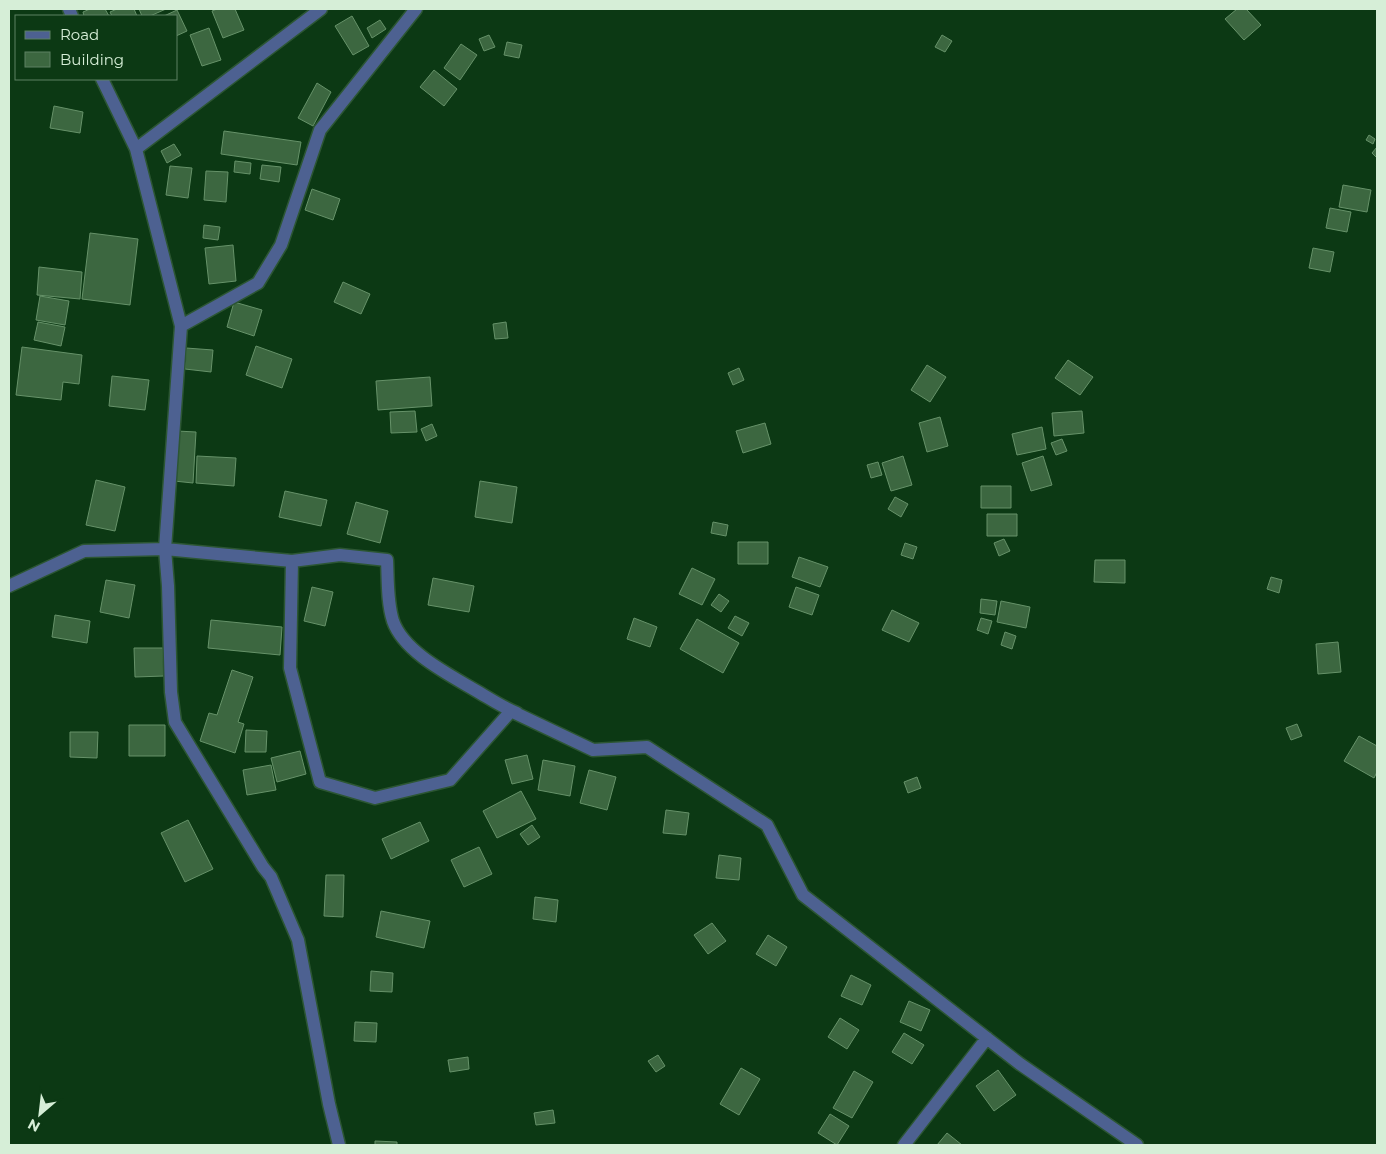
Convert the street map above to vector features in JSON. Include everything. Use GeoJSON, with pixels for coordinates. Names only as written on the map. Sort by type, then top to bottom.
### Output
{"type":"FeatureCollection","features":[{"type":"Feature","properties":{"kind":"street"},"geometry":{"type":"LineString","coordinates":[[136,149],[321,9]]}},
{"type":"Feature","properties":{"kind":"street"},"geometry":{"type":"LineString","coordinates":[[181,326],[258,283],[281,245],[320,130],[416,9]]}},
{"type":"Feature","properties":{"kind":"street"},"geometry":{"type":"LineString","coordinates":[[102,80],[136,149],[181,326],[165,548],[171,692],[175,722],[262,867],[271,877],[298,940],[329,1104],[339,1145]]}},
{"type":"Feature","properties":{"kind":"street"},"geometry":{"type":"LineString","coordinates":[[9,586],[84,551],[165,548],[292,561],[340,555],[388,560],[390,608],[394,623],[401,636],[428,661],[511,711],[593,750],[647,746],[767,825],[802,895],[1020,1064],[1137,1145]]}},
{"type":"Feature","properties":{"kind":"street"},"geometry":{"type":"LineString","coordinates":[[292,561],[290,668],[320,782],[375,798],[450,780],[511,711]]}},
{"type":"Feature","properties":{"kind":"street"},"geometry":{"type":"LineString","coordinates":[[904,1145],[987,1038]]}},
{"type":"Feature","properties":{"kind":"building"},"geometry":{"type":"Polygon","coordinates":[[[90,9],[105,9],[108,15],[84,15],[83,12],[90,9]]]}},
{"type":"Feature","properties":{"kind":"building"},"geometry":{"type":"Polygon","coordinates":[[[117,9],[134,9],[137,15],[112,15],[110,12],[117,9]]]}},
{"type":"Feature","properties":{"kind":"building"},"geometry":{"type":"Polygon","coordinates":[[[139,9],[166,9],[152,15],[142,15],[139,9]]]}},
{"type":"Feature","properties":{"kind":"building"},"geometry":{"type":"Polygon","coordinates":[[[217,9],[235,9],[244,30],[223,38],[212,11],[217,9]]]}},
{"type":"Feature","properties":{"kind":"building"},"geometry":{"type":"Polygon","coordinates":[[[1237,9],[1246,9],[1261,25],[1244,40],[1225,19],[1237,9]]]}},
{"type":"Feature","properties":{"kind":"building"},"geometry":{"type":"Polygon","coordinates":[[[177,10],[187,31],[178,35],[178,15],[166,15],[177,10]]]}},
{"type":"Feature","properties":{"kind":"building"},"geometry":{"type":"Polygon","coordinates":[[[352,16],[369,46],[353,55],[335,26],[352,16]]]}},
{"type":"Feature","properties":{"kind":"building"},"geometry":{"type":"Polygon","coordinates":[[[380,20],[386,29],[372,38],[367,28],[380,20]]]}},
{"type":"Feature","properties":{"kind":"building"},"geometry":{"type":"Polygon","coordinates":[[[209,28],[221,60],[202,66],[190,35],[209,28]]]}},
{"type":"Feature","properties":{"kind":"building"},"geometry":{"type":"Polygon","coordinates":[[[489,35],[495,47],[484,51],[479,39],[489,35]]]}},
{"type":"Feature","properties":{"kind":"building"},"geometry":{"type":"Polygon","coordinates":[[[942,35],[952,41],[945,52],[935,47],[942,35]]]}},
{"type":"Feature","properties":{"kind":"building"},"geometry":{"type":"Polygon","coordinates":[[[507,42],[522,45],[519,58],[504,55],[507,42]]]}},
{"type":"Feature","properties":{"kind":"building"},"geometry":{"type":"Polygon","coordinates":[[[461,44],[477,55],[460,80],[444,68],[461,44]]]}},
{"type":"Feature","properties":{"kind":"building"},"geometry":{"type":"Polygon","coordinates":[[[434,70],[457,89],[444,106],[420,87],[434,70]]]}},
{"type":"Feature","properties":{"kind":"building"},"geometry":{"type":"Polygon","coordinates":[[[317,83],[331,92],[313,126],[298,118],[317,83]]]}},
{"type":"Feature","properties":{"kind":"building"},"geometry":{"type":"Polygon","coordinates":[[[54,106],[83,112],[80,133],[50,128],[54,106]]]}},
{"type":"Feature","properties":{"kind":"building"},"geometry":{"type":"Polygon","coordinates":[[[224,131],[301,142],[297,165],[221,154],[224,131]]]}},
{"type":"Feature","properties":{"kind":"building"},"geometry":{"type":"Polygon","coordinates":[[[1369,135],[1375,139],[1373,144],[1366,140],[1369,135]]]}},
{"type":"Feature","properties":{"kind":"building"},"geometry":{"type":"Polygon","coordinates":[[[174,144],[181,155],[167,163],[161,151],[174,144]]]}},
{"type":"Feature","properties":{"kind":"building"},"geometry":{"type":"Polygon","coordinates":[[[1377,147],[1377,158],[1372,153],[1377,147]]]}},
{"type":"Feature","properties":{"kind":"building"},"geometry":{"type":"Polygon","coordinates":[[[235,161],[251,163],[250,174],[234,172],[235,161]]]}},
{"type":"Feature","properties":{"kind":"building"},"geometry":{"type":"Polygon","coordinates":[[[262,165],[281,167],[279,182],[260,179],[262,165]]]}},
{"type":"Feature","properties":{"kind":"building"},"geometry":{"type":"Polygon","coordinates":[[[170,166],[192,168],[188,198],[166,195],[170,166]]]}},
{"type":"Feature","properties":{"kind":"building"},"geometry":{"type":"Polygon","coordinates":[[[206,171],[228,172],[226,202],[204,200],[206,171]]]}},
{"type":"Feature","properties":{"kind":"building"},"geometry":{"type":"Polygon","coordinates":[[[1343,185],[1371,190],[1367,212],[1339,207],[1343,185]]]}},
{"type":"Feature","properties":{"kind":"building"},"geometry":{"type":"Polygon","coordinates":[[[312,189],[340,199],[333,220],[305,210],[312,189]]]}},
{"type":"Feature","properties":{"kind":"building"},"geometry":{"type":"Polygon","coordinates":[[[1330,208],[1351,212],[1347,232],[1326,228],[1330,208]]]}},
{"type":"Feature","properties":{"kind":"building"},"geometry":{"type":"Polygon","coordinates":[[[204,225],[220,227],[218,240],[203,238],[204,225]]]}},
{"type":"Feature","properties":{"kind":"building"},"geometry":{"type":"Polygon","coordinates":[[[90,233],[138,239],[130,305],[82,299],[90,233]]]}},
{"type":"Feature","properties":{"kind":"building"},"geometry":{"type":"Polygon","coordinates":[[[233,245],[236,281],[209,284],[205,248],[233,245]]]}},
{"type":"Feature","properties":{"kind":"building"},"geometry":{"type":"Polygon","coordinates":[[[1313,248],[1334,252],[1330,272],[1309,268],[1313,248]]]}},
{"type":"Feature","properties":{"kind":"building"},"geometry":{"type":"Polygon","coordinates":[[[39,267],[82,272],[80,299],[37,295],[39,267]]]}},
{"type":"Feature","properties":{"kind":"building"},"geometry":{"type":"Polygon","coordinates":[[[343,282],[370,294],[361,314],[334,302],[343,282]]]}},
{"type":"Feature","properties":{"kind":"building"},"geometry":{"type":"Polygon","coordinates":[[[40,296],[69,301],[65,325],[36,320],[40,296]]]}},
{"type":"Feature","properties":{"kind":"building"},"geometry":{"type":"Polygon","coordinates":[[[234,302],[262,310],[254,336],[227,327],[234,302]]]}},
{"type":"Feature","properties":{"kind":"building"},"geometry":{"type":"Polygon","coordinates":[[[38,322],[65,327],[61,346],[34,340],[38,322]]]}},
{"type":"Feature","properties":{"kind":"building"},"geometry":{"type":"Polygon","coordinates":[[[506,322],[508,338],[495,339],[493,324],[506,322]]]}},
{"type":"Feature","properties":{"kind":"building"},"geometry":{"type":"Polygon","coordinates":[[[256,346],[292,359],[282,388],[246,375],[256,346]]]}},
{"type":"Feature","properties":{"kind":"building"},"geometry":{"type":"Polygon","coordinates":[[[22,347],[82,355],[79,384],[63,382],[61,400],[16,395],[22,347]]]}},
{"type":"Feature","properties":{"kind":"building"},"geometry":{"type":"Polygon","coordinates":[[[186,348],[213,350],[211,372],[185,369],[186,348]]]}},
{"type":"Feature","properties":{"kind":"building"},"geometry":{"type":"Polygon","coordinates":[[[1068,360],[1093,377],[1080,395],[1055,378],[1068,360]]]}},
{"type":"Feature","properties":{"kind":"building"},"geometry":{"type":"Polygon","coordinates":[[[927,365],[946,377],[930,402],[911,390],[927,365]]]}},
{"type":"Feature","properties":{"kind":"building"},"geometry":{"type":"Polygon","coordinates":[[[739,368],[744,380],[733,385],[728,373],[739,368]]]}},
{"type":"Feature","properties":{"kind":"building"},"geometry":{"type":"Polygon","coordinates":[[[112,376],[149,380],[145,410],[109,406],[112,376]]]}},
{"type":"Feature","properties":{"kind":"building"},"geometry":{"type":"Polygon","coordinates":[[[430,377],[432,406],[378,410],[376,381],[430,377]]]}},
{"type":"Feature","properties":{"kind":"building"},"geometry":{"type":"Polygon","coordinates":[[[415,411],[417,432],[391,433],[390,412],[415,411]]]}},
{"type":"Feature","properties":{"kind":"building"},"geometry":{"type":"Polygon","coordinates":[[[1082,411],[1084,433],[1054,436],[1052,413],[1082,411]]]}},
{"type":"Feature","properties":{"kind":"building"},"geometry":{"type":"Polygon","coordinates":[[[940,417],[948,446],[927,452],[919,423],[940,417]]]}},
{"type":"Feature","properties":{"kind":"building"},"geometry":{"type":"Polygon","coordinates":[[[765,423],[771,444],[743,453],[736,431],[765,423]]]}},
{"type":"Feature","properties":{"kind":"building"},"geometry":{"type":"Polygon","coordinates":[[[432,424],[437,436],[426,441],[421,429],[432,424]]]}},
{"type":"Feature","properties":{"kind":"building"},"geometry":{"type":"Polygon","coordinates":[[[1042,427],[1046,449],[1017,455],[1012,434],[1042,427]]]}},
{"type":"Feature","properties":{"kind":"building"},"geometry":{"type":"Polygon","coordinates":[[[177,431],[196,432],[193,483],[174,481],[177,431]]]}},
{"type":"Feature","properties":{"kind":"building"},"geometry":{"type":"Polygon","coordinates":[[[1062,439],[1067,451],[1056,455],[1051,443],[1062,439]]]}},
{"type":"Feature","properties":{"kind":"building"},"geometry":{"type":"Polygon","coordinates":[[[197,456],[236,458],[234,486],[196,483],[197,456]]]}},
{"type":"Feature","properties":{"kind":"building"},"geometry":{"type":"Polygon","coordinates":[[[903,456],[912,485],[891,491],[882,463],[903,456]]]}},
{"type":"Feature","properties":{"kind":"building"},"geometry":{"type":"Polygon","coordinates":[[[1043,456],[1052,485],[1031,491],[1022,463],[1043,456]]]}},
{"type":"Feature","properties":{"kind":"building"},"geometry":{"type":"Polygon","coordinates":[[[878,462],[882,475],[871,478],[867,465],[878,462]]]}},
{"type":"Feature","properties":{"kind":"building"},"geometry":{"type":"Polygon","coordinates":[[[96,480],[125,487],[115,531],[86,525],[96,480]]]}},
{"type":"Feature","properties":{"kind":"building"},"geometry":{"type":"Polygon","coordinates":[[[480,481],[517,487],[512,523],[475,517],[480,481]]]}},
{"type":"Feature","properties":{"kind":"building"},"geometry":{"type":"Polygon","coordinates":[[[981,486],[1011,486],[1011,508],[981,508],[981,486]]]}},
{"type":"Feature","properties":{"kind":"building"},"geometry":{"type":"Polygon","coordinates":[[[285,491],[327,500],[321,526],[279,517],[285,491]]]}},
{"type":"Feature","properties":{"kind":"building"},"geometry":{"type":"Polygon","coordinates":[[[895,497],[908,504],[901,517],[888,509],[895,497]]]}},
{"type":"Feature","properties":{"kind":"building"},"geometry":{"type":"Polygon","coordinates":[[[356,502],[388,511],[380,543],[347,534],[356,502]]]}},
{"type":"Feature","properties":{"kind":"building"},"geometry":{"type":"Polygon","coordinates":[[[987,514],[1017,514],[1017,536],[987,536],[987,514]]]}},
{"type":"Feature","properties":{"kind":"building"},"geometry":{"type":"Polygon","coordinates":[[[713,522],[728,525],[726,536],[711,533],[713,522]]]}},
{"type":"Feature","properties":{"kind":"building"},"geometry":{"type":"Polygon","coordinates":[[[1004,539],[1010,551],[999,556],[994,543],[1004,539]]]}},
{"type":"Feature","properties":{"kind":"building"},"geometry":{"type":"Polygon","coordinates":[[[738,542],[768,542],[768,564],[738,564],[738,542]]]}},
{"type":"Feature","properties":{"kind":"building"},"geometry":{"type":"Polygon","coordinates":[[[905,543],[917,547],[913,559],[901,555],[905,543]]]}},
{"type":"Feature","properties":{"kind":"building"},"geometry":{"type":"Polygon","coordinates":[[[799,557],[828,567],[820,587],[792,577],[799,557]]]}},
{"type":"Feature","properties":{"kind":"building"},"geometry":{"type":"Polygon","coordinates":[[[1095,560],[1125,560],[1125,583],[1094,582],[1095,560]]]}},
{"type":"Feature","properties":{"kind":"building"},"geometry":{"type":"Polygon","coordinates":[[[692,568],[715,579],[702,605],[679,594],[692,568]]]}},
{"type":"Feature","properties":{"kind":"building"},"geometry":{"type":"Polygon","coordinates":[[[1271,577],[1282,580],[1279,593],[1267,589],[1271,577]]]}},
{"type":"Feature","properties":{"kind":"building"},"geometry":{"type":"Polygon","coordinates":[[[433,578],[474,586],[469,612],[428,605],[433,578]]]}},
{"type":"Feature","properties":{"kind":"building"},"geometry":{"type":"Polygon","coordinates":[[[106,580],[135,585],[129,618],[100,612],[106,580]]]}},
{"type":"Feature","properties":{"kind":"building"},"geometry":{"type":"Polygon","coordinates":[[[312,587],[333,592],[325,626],[304,621],[312,587]]]}},
{"type":"Feature","properties":{"kind":"building"},"geometry":{"type":"Polygon","coordinates":[[[796,587],[819,595],[812,615],[789,607],[796,587]]]}},
{"type":"Feature","properties":{"kind":"building"},"geometry":{"type":"Polygon","coordinates":[[[719,594],[729,601],[721,612],[711,605],[719,594]]]}},
{"type":"Feature","properties":{"kind":"building"},"geometry":{"type":"Polygon","coordinates":[[[981,599],[997,601],[995,615],[980,613],[981,599]]]}},
{"type":"Feature","properties":{"kind":"building"},"geometry":{"type":"Polygon","coordinates":[[[1001,601],[1030,607],[1026,628],[997,622],[1001,601]]]}},
{"type":"Feature","properties":{"kind":"building"},"geometry":{"type":"Polygon","coordinates":[[[892,610],[919,623],[909,642],[882,630],[892,610]]]}},
{"type":"Feature","properties":{"kind":"building"},"geometry":{"type":"Polygon","coordinates":[[[55,615],[90,621],[87,643],[52,637],[55,615]]]}},
{"type":"Feature","properties":{"kind":"building"},"geometry":{"type":"Polygon","coordinates":[[[735,616],[749,623],[742,636],[728,628],[735,616]]]}},
{"type":"Feature","properties":{"kind":"building"},"geometry":{"type":"Polygon","coordinates":[[[634,618],[657,627],[650,647],[627,639],[634,618]]]}},
{"type":"Feature","properties":{"kind":"building"},"geometry":{"type":"Polygon","coordinates":[[[981,618],[992,621],[988,634],[977,630],[981,618]]]}},
{"type":"Feature","properties":{"kind":"building"},"geometry":{"type":"Polygon","coordinates":[[[697,619],[739,643],[723,673],[680,649],[697,619]]]}},
{"type":"Feature","properties":{"kind":"building"},"geometry":{"type":"Polygon","coordinates":[[[211,620],[282,627],[280,655],[208,648],[211,620]]]}},
{"type":"Feature","properties":{"kind":"building"},"geometry":{"type":"Polygon","coordinates":[[[1005,632],[1016,636],[1012,649],[1001,645],[1005,632]]]}},
{"type":"Feature","properties":{"kind":"building"},"geometry":{"type":"Polygon","coordinates":[[[1338,642],[1341,672],[1318,674],[1316,644],[1338,642]]]}},
{"type":"Feature","properties":{"kind":"building"},"geometry":{"type":"Polygon","coordinates":[[[134,648],[163,648],[164,676],[135,677],[134,648]]]}},
{"type":"Feature","properties":{"kind":"building"},"geometry":{"type":"Polygon","coordinates":[[[232,670],[253,677],[238,722],[244,724],[235,753],[200,741],[209,713],[217,715],[232,670]]]}},
{"type":"Feature","properties":{"kind":"building"},"geometry":{"type":"Polygon","coordinates":[[[1297,724],[1302,736],[1291,740],[1286,728],[1297,724]]]}},
{"type":"Feature","properties":{"kind":"building"},"geometry":{"type":"Polygon","coordinates":[[[129,725],[165,725],[165,756],[129,756],[129,725]]]}},
{"type":"Feature","properties":{"kind":"building"},"geometry":{"type":"Polygon","coordinates":[[[246,730],[267,731],[266,752],[245,752],[246,730]]]}},
{"type":"Feature","properties":{"kind":"building"},"geometry":{"type":"Polygon","coordinates":[[[70,732],[98,732],[97,758],[70,757],[70,732]]]}},
{"type":"Feature","properties":{"kind":"building"},"geometry":{"type":"Polygon","coordinates":[[[1359,736],[1377,746],[1377,772],[1374,778],[1344,761],[1359,736]]]}},
{"type":"Feature","properties":{"kind":"building"},"geometry":{"type":"Polygon","coordinates":[[[300,751],[306,774],[277,782],[271,758],[300,751]]]}},
{"type":"Feature","properties":{"kind":"building"},"geometry":{"type":"Polygon","coordinates":[[[527,755],[533,779],[512,784],[505,760],[527,755]]]}},
{"type":"Feature","properties":{"kind":"building"},"geometry":{"type":"Polygon","coordinates":[[[543,760],[575,766],[570,796],[538,790],[543,760]]]}},
{"type":"Feature","properties":{"kind":"building"},"geometry":{"type":"Polygon","coordinates":[[[271,765],[276,790],[247,795],[243,770],[271,765]]]}},
{"type":"Feature","properties":{"kind":"building"},"geometry":{"type":"Polygon","coordinates":[[[589,770],[616,777],[607,810],[580,803],[589,770]]]}},
{"type":"Feature","properties":{"kind":"building"},"geometry":{"type":"Polygon","coordinates":[[[917,777],[921,788],[908,793],[904,782],[917,777]]]}},
{"type":"Feature","properties":{"kind":"building"},"geometry":{"type":"Polygon","coordinates":[[[521,791],[536,819],[497,838],[483,811],[521,791]]]}},
{"type":"Feature","properties":{"kind":"building"},"geometry":{"type":"Polygon","coordinates":[[[666,810],[689,813],[686,835],[663,833],[666,810]]]}},
{"type":"Feature","properties":{"kind":"building"},"geometry":{"type":"Polygon","coordinates":[[[188,820],[213,869],[185,882],[161,833],[188,820]]]}},
{"type":"Feature","properties":{"kind":"building"},"geometry":{"type":"Polygon","coordinates":[[[420,822],[429,841],[391,859],[382,839],[420,822]]]}},
{"type":"Feature","properties":{"kind":"building"},"geometry":{"type":"Polygon","coordinates":[[[532,825],[540,837],[528,845],[520,834],[532,825]]]}},
{"type":"Feature","properties":{"kind":"building"},"geometry":{"type":"Polygon","coordinates":[[[479,847],[492,874],[464,887],[451,860],[479,847]]]}},
{"type":"Feature","properties":{"kind":"building"},"geometry":{"type":"Polygon","coordinates":[[[719,855],[741,858],[739,880],[716,878],[719,855]]]}},
{"type":"Feature","properties":{"kind":"building"},"geometry":{"type":"Polygon","coordinates":[[[326,875],[344,875],[343,917],[324,916],[326,875]]]}},
{"type":"Feature","properties":{"kind":"building"},"geometry":{"type":"Polygon","coordinates":[[[535,897],[558,900],[556,922],[533,919],[535,897]]]}},
{"type":"Feature","properties":{"kind":"building"},"geometry":{"type":"Polygon","coordinates":[[[381,911],[430,921],[424,948],[376,937],[381,911]]]}},
{"type":"Feature","properties":{"kind":"building"},"geometry":{"type":"Polygon","coordinates":[[[712,923],[726,941],[708,954],[694,935],[712,923]]]}},
{"type":"Feature","properties":{"kind":"building"},"geometry":{"type":"Polygon","coordinates":[[[768,935],[787,947],[776,966],[756,954],[768,935]]]}},
{"type":"Feature","properties":{"kind":"building"},"geometry":{"type":"Polygon","coordinates":[[[371,971],[393,973],[392,992],[370,991],[371,971]]]}},
{"type":"Feature","properties":{"kind":"building"},"geometry":{"type":"Polygon","coordinates":[[[851,975],[871,985],[862,1005],[841,996],[851,975]]]}},
{"type":"Feature","properties":{"kind":"building"},"geometry":{"type":"Polygon","coordinates":[[[909,1001],[930,1010],[921,1031],[900,1022],[909,1001]]]}},
{"type":"Feature","properties":{"kind":"building"},"geometry":{"type":"Polygon","coordinates":[[[840,1018],[859,1030],[847,1049],[828,1037],[840,1018]]]}},
{"type":"Feature","properties":{"kind":"building"},"geometry":{"type":"Polygon","coordinates":[[[355,1022],[377,1023],[376,1042],[354,1041],[355,1022]]]}},
{"type":"Feature","properties":{"kind":"building"},"geometry":{"type":"Polygon","coordinates":[[[904,1033],[924,1045],[912,1064],[892,1052],[904,1033]]]}},
{"type":"Feature","properties":{"kind":"building"},"geometry":{"type":"Polygon","coordinates":[[[658,1055],[665,1066],[656,1072],[648,1061],[658,1055]]]}},
{"type":"Feature","properties":{"kind":"building"},"geometry":{"type":"Polygon","coordinates":[[[468,1057],[469,1069],[450,1072],[448,1060],[468,1057]]]}},
{"type":"Feature","properties":{"kind":"building"},"geometry":{"type":"Polygon","coordinates":[[[741,1068],[760,1079],[739,1115],[720,1104],[741,1068]]]}},
{"type":"Feature","properties":{"kind":"building"},"geometry":{"type":"Polygon","coordinates":[[[998,1070],[1016,1095],[994,1111],[976,1086],[998,1070]]]}},
{"type":"Feature","properties":{"kind":"building"},"geometry":{"type":"Polygon","coordinates":[[[854,1071],[873,1082],[852,1118],[833,1108],[854,1071]]]}},
{"type":"Feature","properties":{"kind":"building"},"geometry":{"type":"Polygon","coordinates":[[[553,1110],[555,1123],[536,1125],[534,1113],[553,1110]]]}},
{"type":"Feature","properties":{"kind":"building"},"geometry":{"type":"Polygon","coordinates":[[[830,1114],[849,1126],[837,1145],[818,1133],[830,1114]]]}},
{"type":"Feature","properties":{"kind":"building"},"geometry":{"type":"Polygon","coordinates":[[[947,1133],[962,1145],[937,1145],[947,1133]]]}},
{"type":"Feature","properties":{"kind":"building"},"geometry":{"type":"Polygon","coordinates":[[[375,1141],[397,1142],[397,1145],[375,1145],[375,1141]]]}}]}
